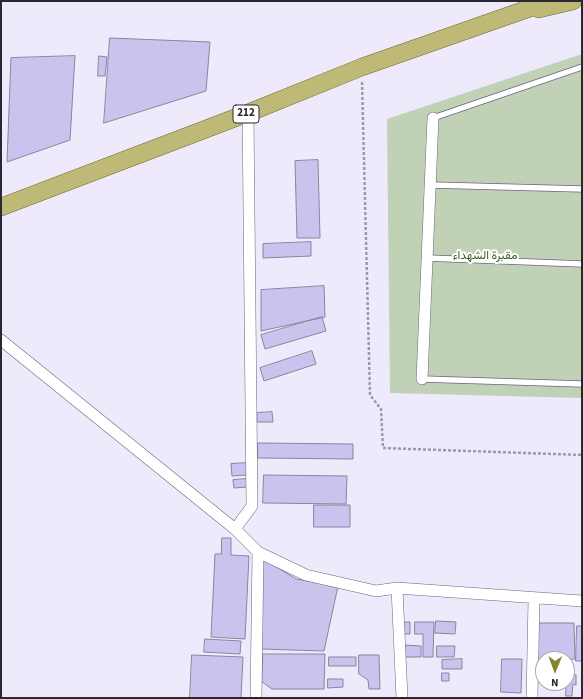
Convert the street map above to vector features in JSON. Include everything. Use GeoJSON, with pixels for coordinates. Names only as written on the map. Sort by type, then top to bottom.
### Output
{"type":"FeatureCollection","features":[{"type":"Feature","properties":{"kind":"main road","name":"212"},"geometry":{"type":"LineString","coordinates":[[1,207],[248,114],[362,67],[550,1]]}},
{"type":"Feature","properties":{"kind":"main road","name":"212"},"geometry":{"type":"LineString","coordinates":[[490,21],[573,1]]}},
{"type":"Feature","properties":{"kind":"street"},"geometry":{"type":"LineString","coordinates":[[235,529],[252,506],[248,114]]}},
{"type":"Feature","properties":{"kind":"street"},"geometry":{"type":"LineString","coordinates":[[422,380],[433,118]]}},
{"type":"Feature","properties":{"kind":"street"},"geometry":{"type":"LineString","coordinates":[[1,340],[235,529],[258,552],[306,575],[376,591],[397,588],[534,599],[582,601]]}},
{"type":"Feature","properties":{"kind":"street"},"geometry":{"type":"LineString","coordinates":[[256,698],[258,552]]}},
{"type":"Feature","properties":{"kind":"street"},"geometry":{"type":"LineString","coordinates":[[397,588],[402,698]]}},
{"type":"Feature","properties":{"kind":"street"},"geometry":{"type":"LineString","coordinates":[[532,698],[534,599]]}},
{"type":"Feature","properties":{"kind":"lane"},"geometry":{"type":"LineString","coordinates":[[433,118],[582,67]]}},
{"type":"Feature","properties":{"kind":"lane"},"geometry":{"type":"LineString","coordinates":[[431,185],[582,190]]}},
{"type":"Feature","properties":{"kind":"lane"},"geometry":{"type":"LineString","coordinates":[[428,258],[582,264]]}},
{"type":"Feature","properties":{"kind":"lane"},"geometry":{"type":"LineString","coordinates":[[422,380],[582,384]]}},
{"type":"Feature","properties":{"kind":"path"},"geometry":{"type":"LineString","coordinates":[[362,67],[370,395],[381,409],[383,448],[582,455]]}},
{"type":"Feature","properties":{"kind":"green space","name":"مقبرة الشهداء"},"geometry":{"type":"Polygon","coordinates":[[[582,54],[582,398],[390,393],[387,119],[582,54]]]}},
{"type":"Feature","properties":{"kind":"building"},"geometry":{"type":"Polygon","coordinates":[[[110,38],[210,42],[206,91],[104,123],[110,38]]]}},
{"type":"Feature","properties":{"kind":"building"},"geometry":{"type":"Polygon","coordinates":[[[75,56],[70,140],[7,162],[11,58],[75,56]]]}},
{"type":"Feature","properties":{"kind":"building"},"geometry":{"type":"Polygon","coordinates":[[[99,56],[107,57],[105,76],[98,76],[99,56]]]}},
{"type":"Feature","properties":{"kind":"building"},"geometry":{"type":"Polygon","coordinates":[[[318,160],[320,238],[297,238],[295,161],[318,160]]]}},
{"type":"Feature","properties":{"kind":"building"},"geometry":{"type":"Polygon","coordinates":[[[311,242],[311,256],[263,258],[263,244],[311,242]]]}},
{"type":"Feature","properties":{"kind":"building"},"geometry":{"type":"Polygon","coordinates":[[[324,286],[325,317],[261,331],[261,290],[324,286]]]}},
{"type":"Feature","properties":{"kind":"building"},"geometry":{"type":"Polygon","coordinates":[[[322,317],[326,331],[265,349],[261,335],[322,317]]]}},
{"type":"Feature","properties":{"kind":"building"},"geometry":{"type":"Polygon","coordinates":[[[312,351],[316,364],[264,381],[260,368],[312,351]]]}},
{"type":"Feature","properties":{"kind":"building"},"geometry":{"type":"Polygon","coordinates":[[[272,412],[273,422],[257,422],[257,413],[272,412]]]}},
{"type":"Feature","properties":{"kind":"building"},"geometry":{"type":"Polygon","coordinates":[[[258,443],[353,444],[353,459],[258,458],[258,443]]]}},
{"type":"Feature","properties":{"kind":"building"},"geometry":{"type":"Polygon","coordinates":[[[247,463],[247,475],[232,476],[231,464],[247,463]]]}},
{"type":"Feature","properties":{"kind":"building"},"geometry":{"type":"Polygon","coordinates":[[[264,475],[347,476],[346,504],[263,503],[264,475]]]}},
{"type":"Feature","properties":{"kind":"building"},"geometry":{"type":"Polygon","coordinates":[[[247,479],[247,487],[234,488],[233,480],[247,479]]]}},
{"type":"Feature","properties":{"kind":"building"},"geometry":{"type":"Polygon","coordinates":[[[314,505],[350,505],[350,527],[314,527],[314,505]]]}},
{"type":"Feature","properties":{"kind":"building"},"geometry":{"type":"Polygon","coordinates":[[[222,538],[231,538],[231,555],[249,556],[245,639],[211,637],[215,554],[221,554],[222,538]]]}},
{"type":"Feature","properties":{"kind":"building"},"geometry":{"type":"Polygon","coordinates":[[[262,558],[296,579],[338,586],[324,651],[261,649],[262,558]]]}},
{"type":"Feature","properties":{"kind":"building"},"geometry":{"type":"Polygon","coordinates":[[[436,621],[456,622],[455,634],[435,633],[436,621]]]}},
{"type":"Feature","properties":{"kind":"building"},"geometry":{"type":"Polygon","coordinates":[[[402,622],[410,622],[410,634],[402,634],[402,622]]]}},
{"type":"Feature","properties":{"kind":"building"},"geometry":{"type":"Polygon","coordinates":[[[415,622],[434,622],[433,657],[423,657],[423,634],[415,634],[415,622]]]}},
{"type":"Feature","properties":{"kind":"building"},"geometry":{"type":"Polygon","coordinates":[[[538,623],[574,623],[575,651],[538,651],[538,623]]]}},
{"type":"Feature","properties":{"kind":"building"},"geometry":{"type":"Polygon","coordinates":[[[577,626],[582,626],[582,661],[576,661],[577,626]]]}},
{"type":"Feature","properties":{"kind":"building"},"geometry":{"type":"Polygon","coordinates":[[[205,639],[241,641],[240,654],[204,652],[205,639]]]}},
{"type":"Feature","properties":{"kind":"building"},"geometry":{"type":"Polygon","coordinates":[[[404,645],[421,646],[421,657],[403,657],[404,645]]]}},
{"type":"Feature","properties":{"kind":"building"},"geometry":{"type":"Polygon","coordinates":[[[437,646],[455,646],[454,657],[437,657],[437,646]]]}},
{"type":"Feature","properties":{"kind":"building"},"geometry":{"type":"Polygon","coordinates":[[[263,654],[325,654],[324,689],[272,689],[262,682],[263,654]]]}},
{"type":"Feature","properties":{"kind":"building"},"geometry":{"type":"Polygon","coordinates":[[[192,655],[243,657],[241,698],[190,698],[192,655]]]}},
{"type":"Feature","properties":{"kind":"building"},"geometry":{"type":"Polygon","coordinates":[[[359,655],[379,655],[380,689],[369,689],[368,680],[359,674],[359,655]]]}},
{"type":"Feature","properties":{"kind":"building"},"geometry":{"type":"Polygon","coordinates":[[[329,657],[356,657],[356,666],[329,666],[329,657]]]}},
{"type":"Feature","properties":{"kind":"building"},"geometry":{"type":"Polygon","coordinates":[[[462,659],[462,669],[442,669],[442,660],[462,659]]]}},
{"type":"Feature","properties":{"kind":"building"},"geometry":{"type":"Polygon","coordinates":[[[502,659],[522,659],[521,693],[501,692],[502,659]]]}},
{"type":"Feature","properties":{"kind":"building"},"geometry":{"type":"Polygon","coordinates":[[[442,673],[449,673],[449,681],[442,681],[442,673]]]}},
{"type":"Feature","properties":{"kind":"building"},"geometry":{"type":"Polygon","coordinates":[[[328,679],[343,679],[343,687],[328,688],[328,679]]]}},
{"type":"Feature","properties":{"kind":"building"},"geometry":{"type":"Polygon","coordinates":[[[566,691],[572,691],[572,696],[566,696],[566,691]]]}}]}
